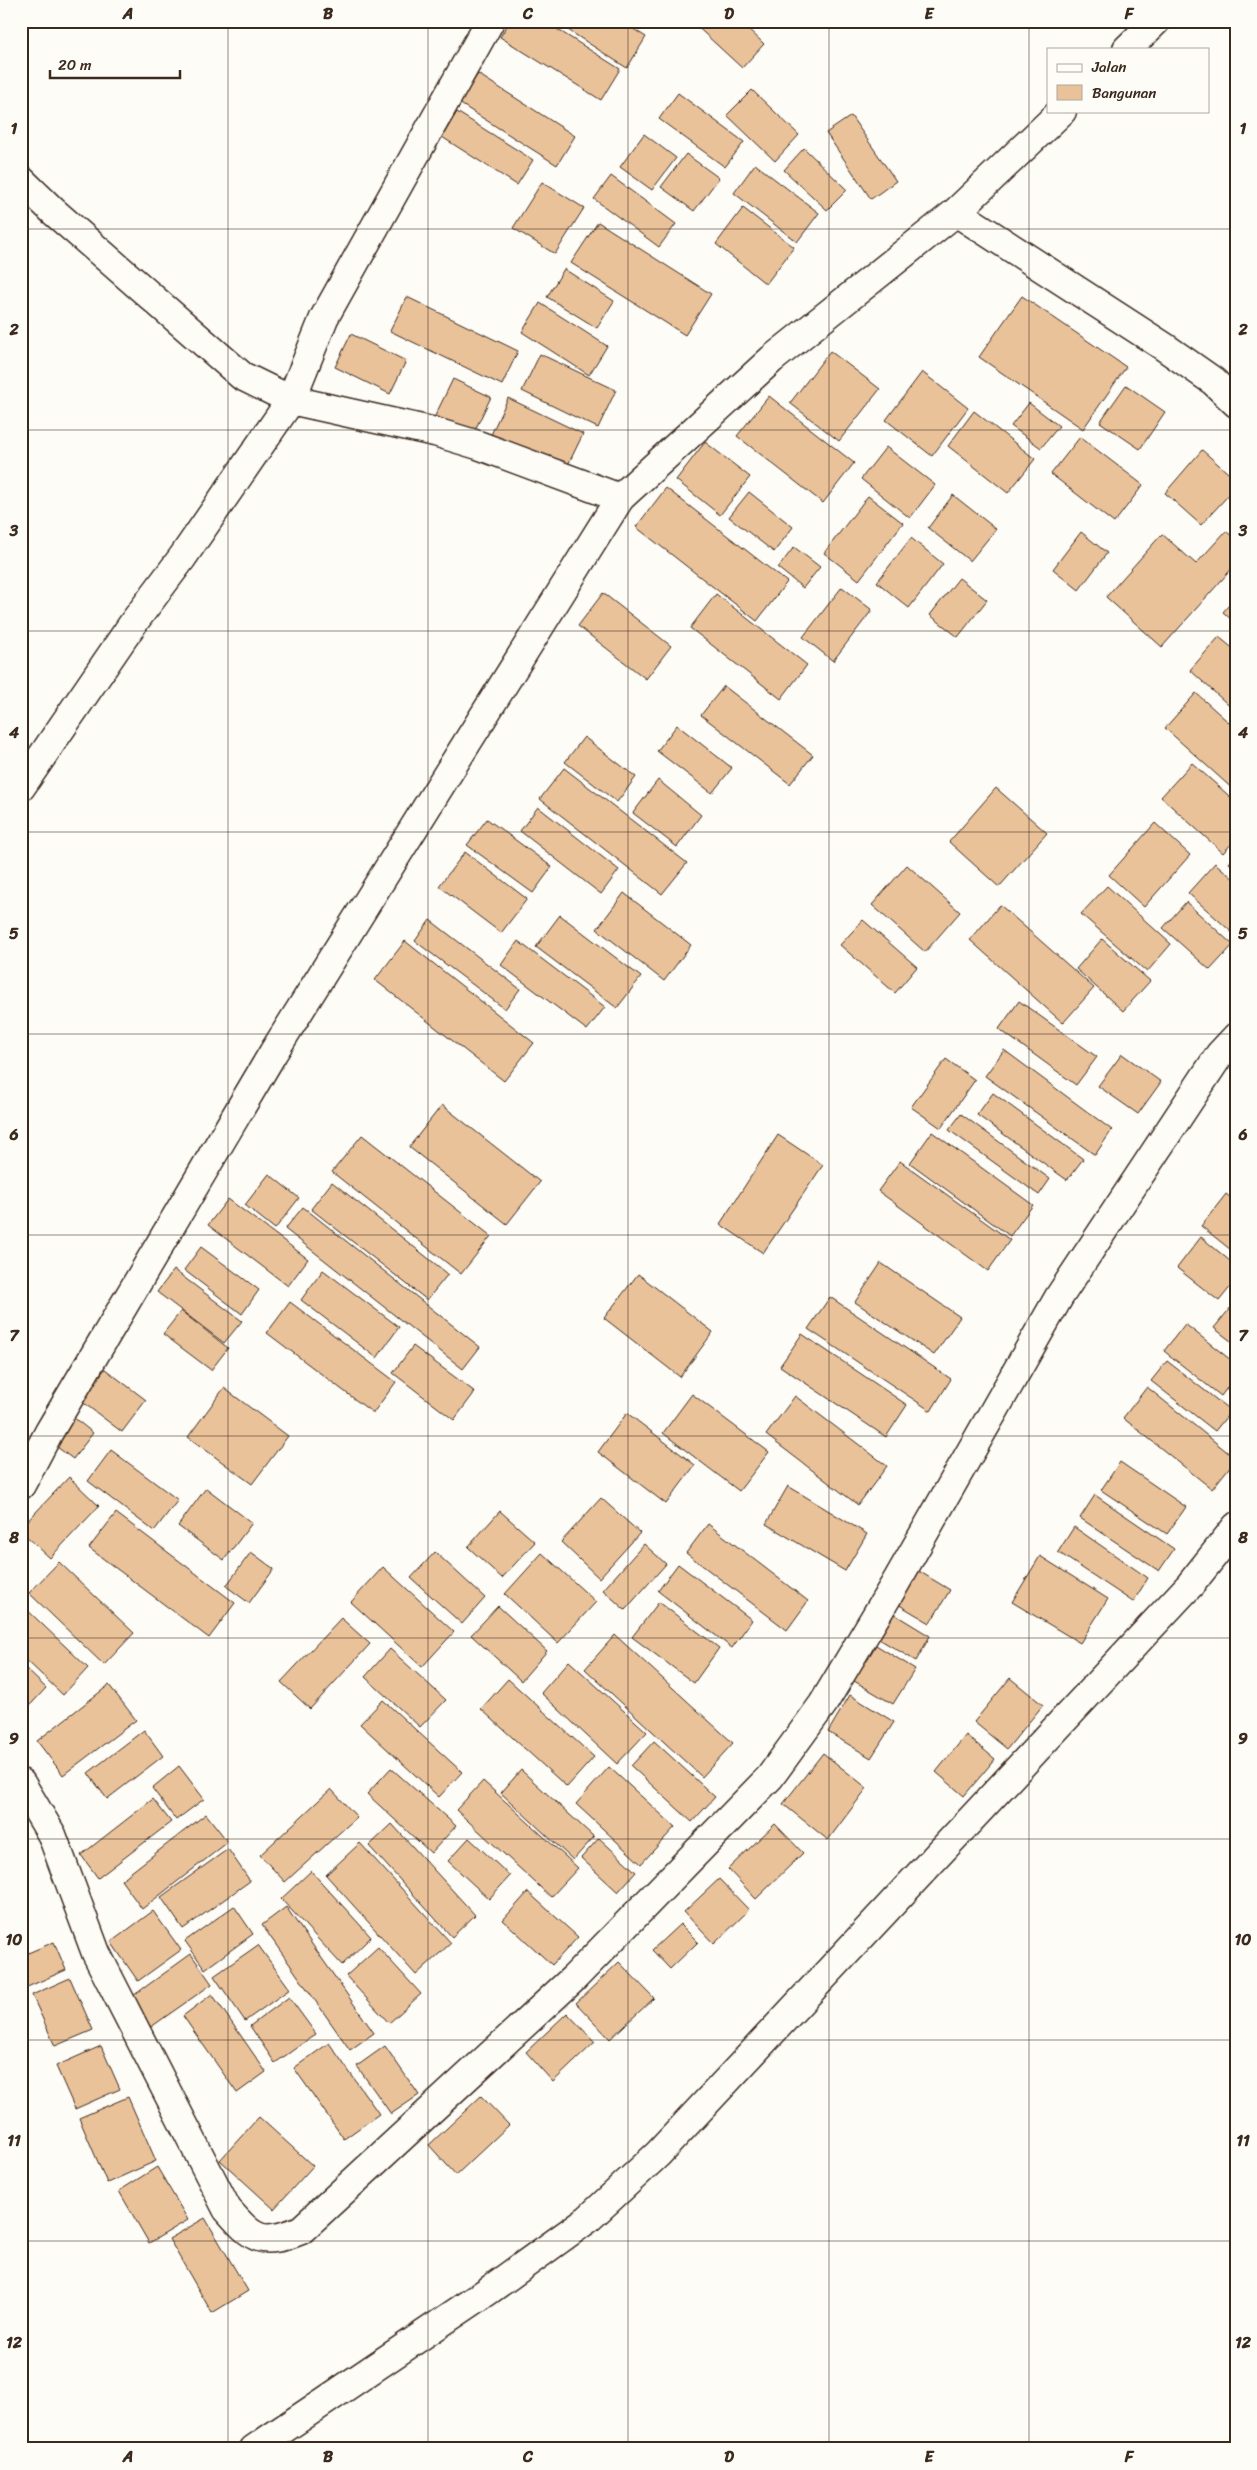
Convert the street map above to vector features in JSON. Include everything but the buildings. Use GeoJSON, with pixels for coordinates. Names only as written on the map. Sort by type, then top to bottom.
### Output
{"type":"FeatureCollection","features":[{"type":"Feature","properties":{"kind":"street"},"geometry":{"type":"LineString","coordinates":[[21,787],[123,638],[182,558],[291,400],[324,318],[490,21]]}},
{"type":"Feature","properties":{"kind":"street"},"geometry":{"type":"LineString","coordinates":[[1128,48],[1156,21]]}},
{"type":"Feature","properties":{"kind":"street"},"geometry":{"type":"LineString","coordinates":[[21,1485],[49,1432],[274,1053],[620,498],[772,359],[956,212],[1061,112]]}},
{"type":"Feature","properties":{"kind":"street"},"geometry":{"type":"LineString","coordinates":[[21,180],[53,211],[242,376],[291,400],[435,432],[478,445],[620,498]]}},
{"type":"Feature","properties":{"kind":"street"},"geometry":{"type":"LineString","coordinates":[[956,212],[1163,346],[1213,382],[1236,403]]}},
{"type":"Feature","properties":{"kind":"street"},"geometry":{"type":"LineString","coordinates":[[21,1782],[52,1836],[96,1953],[227,2209],[250,2232],[267,2240],[282,2238],[301,2230],[574,1978],[770,1777],[823,1704],[895,1584],[1059,1297],[1220,1054],[1236,1037]]}},
{"type":"Feature","properties":{"kind":"street"},"geometry":{"type":"LineString","coordinates":[[254,2449],[488,2291],[588,2219],[658,2154],[1190,1584],[1236,1527]]}}]}
